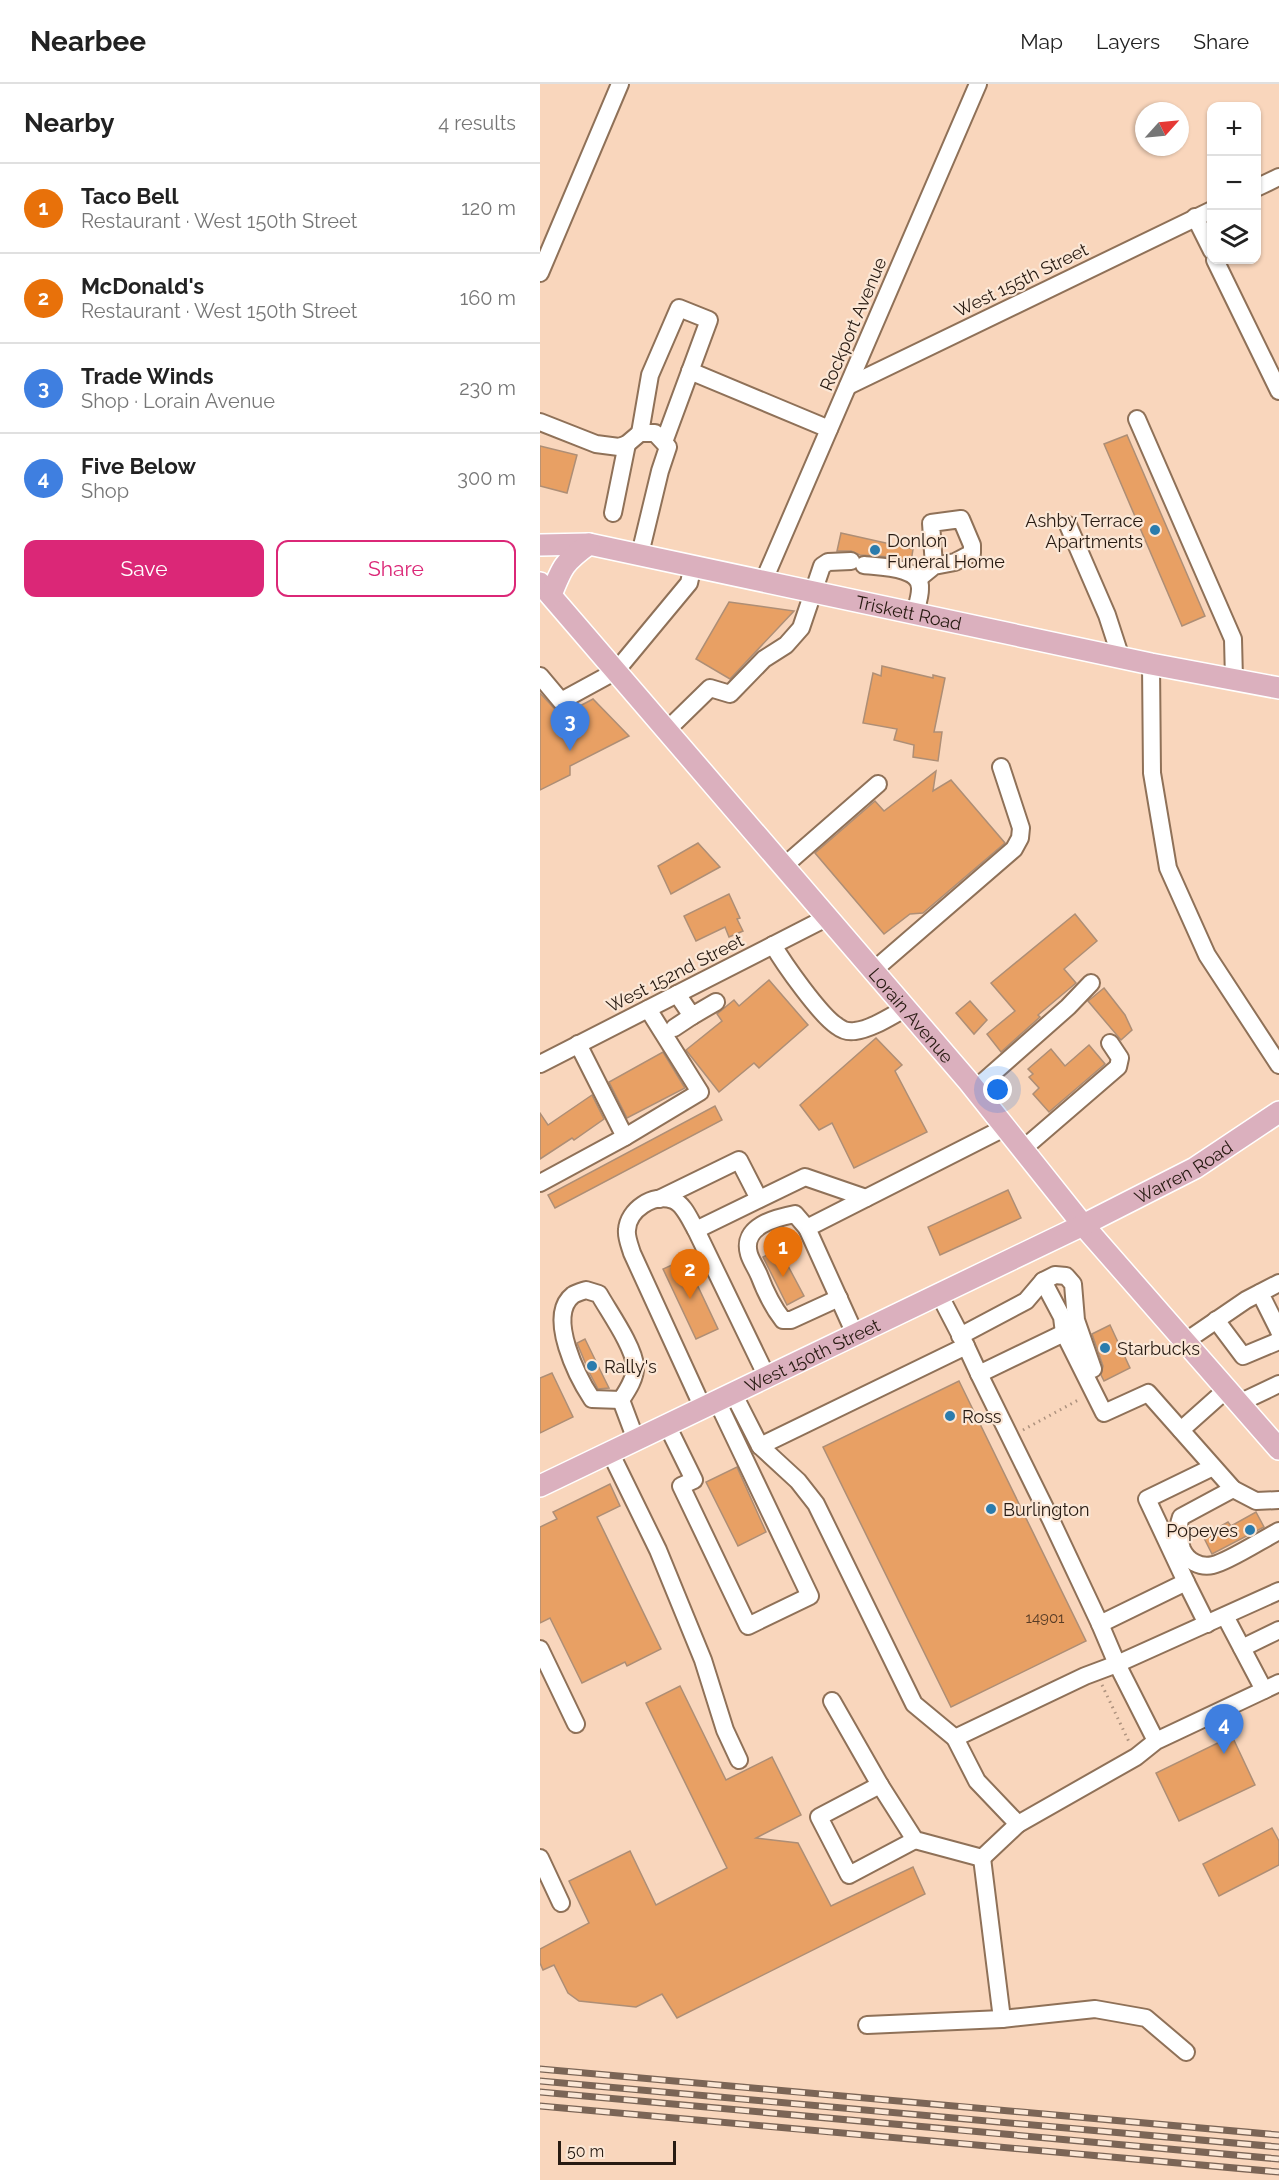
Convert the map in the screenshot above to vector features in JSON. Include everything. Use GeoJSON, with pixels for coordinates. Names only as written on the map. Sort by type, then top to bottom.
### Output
{"type":"FeatureCollection","features":[{"type":"Feature","properties":{"kind":"main road","name":"Triskett Road"},"geometry":{"type":"LineString","coordinates":[[540,545],[588,544],[640,554],[1121,658],[1279,688]]}},
{"type":"Feature","properties":{"kind":"main road"},"geometry":{"type":"LineString","coordinates":[[545,589],[573,555],[588,544]]}},
{"type":"Feature","properties":{"kind":"main road","name":"Lorain Avenue"},"geometry":{"type":"LineString","coordinates":[[545,589],[975,1089],[1083,1225],[1279,1449]]}},
{"type":"Feature","properties":{"kind":"main road","name":"Warren Road"},"geometry":{"type":"LineString","coordinates":[[1083,1225],[1195,1168],[1279,1112]]}},
{"type":"Feature","properties":{"kind":"main road","name":"West 150th Street"},"geometry":{"type":"LineString","coordinates":[[540,1486],[1083,1225]]}},
{"type":"Feature","properties":{"kind":"street"},"geometry":{"type":"LineString","coordinates":[[540,273],[620,84]]}},
{"type":"Feature","properties":{"kind":"street","name":"Rockport Avenue"},"geometry":{"type":"LineString","coordinates":[[764,580],[978,84]]}},
{"type":"Feature","properties":{"kind":"street"},"geometry":{"type":"LineString","coordinates":[[1261,186],[1279,177]]}},
{"type":"Feature","properties":{"kind":"street","name":"West 155th Street"},"geometry":{"type":"LineString","coordinates":[[848,386],[1207,212]]}},
{"type":"Feature","properties":{"kind":"street"},"geometry":{"type":"LineString","coordinates":[[1195,217],[1207,241]]}},
{"type":"Feature","properties":{"kind":"street"},"geometry":{"type":"LineString","coordinates":[[1217,264],[1279,392]]}},
{"type":"Feature","properties":{"kind":"street"},"geometry":{"type":"LineString","coordinates":[[540,422],[596,444],[619,447],[627,444],[640,433],[650,375],[679,308],[709,320],[664,442]]}},
{"type":"Feature","properties":{"kind":"street"},"geometry":{"type":"LineString","coordinates":[[690,371],[829,429]]}},
{"type":"Feature","properties":{"kind":"street"},"geometry":{"type":"LineString","coordinates":[[1137,419],[1233,639],[1234,680]]}},
{"type":"Feature","properties":{"kind":"street"},"geometry":{"type":"LineString","coordinates":[[640,433],[656,434],[668,447],[640,554]]}},
{"type":"Feature","properties":{"kind":"street"},"geometry":{"type":"LineString","coordinates":[[613,513],[627,444]]}},
{"type":"Feature","properties":{"kind":"street"},"geometry":{"type":"LineString","coordinates":[[1068,525],[1107,615],[1121,658]]}},
{"type":"Feature","properties":{"kind":"street"},"geometry":{"type":"LineString","coordinates":[[667,730],[710,688],[729,694],[764,659],[786,645],[801,628],[822,566],[828,562],[858,563],[912,573],[918,579],[921,587],[915,613]]}},
{"type":"Feature","properties":{"kind":"street"},"geometry":{"type":"LineString","coordinates":[[540,676],[561,701],[616,671],[689,583],[693,565]]}},
{"type":"Feature","properties":{"kind":"street"},"geometry":{"type":"LineString","coordinates":[[918,579],[934,566]]}},
{"type":"Feature","properties":{"kind":"street"},"geometry":{"type":"LineString","coordinates":[[1151,664],[1152,773],[1168,868],[1207,955],[1279,1065]]}},
{"type":"Feature","properties":{"kind":"street"},"geometry":{"type":"LineString","coordinates":[[874,970],[1014,849],[1020,838],[1021,828],[1001,767]]}},
{"type":"Feature","properties":{"kind":"street"},"geometry":{"type":"LineString","coordinates":[[784,866],[878,784]]}},
{"type":"Feature","properties":{"kind":"street","name":"West 152nd Street"},"geometry":{"type":"LineString","coordinates":[[540,1064],[828,917]]}},
{"type":"Feature","properties":{"kind":"street"},"geometry":{"type":"LineString","coordinates":[[773,945],[780,958],[829,1020],[843,1030],[853,1032],[906,1008]]}},
{"type":"Feature","properties":{"kind":"street"},"geometry":{"type":"LineString","coordinates":[[975,1089],[1068,1007],[1091,983]]}},
{"type":"Feature","properties":{"kind":"street"},"geometry":{"type":"LineString","coordinates":[[677,994],[692,1016]]}},
{"type":"Feature","properties":{"kind":"street"},"geometry":{"type":"LineString","coordinates":[[674,1028],[716,1002]]}},
{"type":"Feature","properties":{"kind":"street"},"geometry":{"type":"LineString","coordinates":[[540,1183],[625,1137],[700,1092],[648,1009]]}},
{"type":"Feature","properties":{"kind":"street"},"geometry":{"type":"LineString","coordinates":[[1024,1148],[1118,1067],[1120,1058],[1110,1043]]}},
{"type":"Feature","properties":{"kind":"street"},"geometry":{"type":"LineString","coordinates":[[578,1044],[625,1137]]}},
{"type":"Feature","properties":{"kind":"street"},"geometry":{"type":"LineString","coordinates":[[807,1228],[1006,1127]]}},
{"type":"Feature","properties":{"kind":"street"},"geometry":{"type":"LineString","coordinates":[[667,1425],[694,1480],[681,1486],[748,1626],[810,1596],[718,1400],[632,1253],[626,1232],[629,1218],[642,1204],[658,1199],[739,1160],[759,1199]]}},
{"type":"Feature","properties":{"kind":"street"},"geometry":{"type":"LineString","coordinates":[[696,1230],[805,1177],[866,1198]]}},
{"type":"Feature","properties":{"kind":"street"},"geometry":{"type":"LineString","coordinates":[[658,1199],[673,1200],[685,1211],[767,1377]]}},
{"type":"Feature","properties":{"kind":"street"},"geometry":{"type":"LineString","coordinates":[[839,1298],[791,1320],[783,1320],[767,1295],[749,1253],[748,1243],[755,1228],[769,1220],[795,1214],[807,1228],[839,1298],[855,1334]]}},
{"type":"Feature","properties":{"kind":"street"},"geometry":{"type":"LineString","coordinates":[[760,1446],[963,1341],[1026,1301],[1043,1281],[1055,1275],[1066,1276],[1073,1284],[1076,1320],[1088,1358],[1113,1409]]}},
{"type":"Feature","properties":{"kind":"street"},"geometry":{"type":"LineString","coordinates":[[1043,1281],[1062,1317],[1064,1333],[1104,1413],[1148,1393],[1233,1489],[1256,1501],[1279,1503]]}},
{"type":"Feature","properties":{"kind":"street"},"geometry":{"type":"LineString","coordinates":[[1186,1341],[1216,1320],[1279,1283]]}},
{"type":"Feature","properties":{"kind":"street"},"geometry":{"type":"LineString","coordinates":[[586,1290],[599,1294],[628,1345],[636,1367],[631,1384],[621,1400],[592,1399],[578,1378],[562,1328],[564,1309],[572,1295],[586,1290]]}},
{"type":"Feature","properties":{"kind":"street"},"geometry":{"type":"LineString","coordinates":[[1260,1293],[1279,1331]]}},
{"type":"Feature","properties":{"kind":"street"},"geometry":{"type":"LineString","coordinates":[[939,1294],[1051,1520],[1117,1664],[1156,1741]]}},
{"type":"Feature","properties":{"kind":"street"},"geometry":{"type":"LineString","coordinates":[[1216,1320],[1243,1356],[1279,1341]]}},
{"type":"Feature","properties":{"kind":"street"},"geometry":{"type":"LineString","coordinates":[[979,1374],[1064,1333]]}},
{"type":"Feature","properties":{"kind":"street"},"geometry":{"type":"LineString","coordinates":[[1181,1430],[1233,1396],[1279,1384]]}},
{"type":"Feature","properties":{"kind":"street"},"geometry":{"type":"LineString","coordinates":[[621,1400],[636,1440]]}},
{"type":"Feature","properties":{"kind":"street"},"geometry":{"type":"LineString","coordinates":[[718,1400],[760,1446],[798,1481],[816,1504],[914,1704],[955,1738],[977,1781],[1018,1824]]}},
{"type":"Feature","properties":{"kind":"street"},"geometry":{"type":"LineString","coordinates":[[610,1452],[658,1550],[703,1660],[725,1730],[739,1760]]}},
{"type":"Feature","properties":{"kind":"street"},"geometry":{"type":"LineString","coordinates":[[1207,1624],[1147,1499],[1213,1467]]}},
{"type":"Feature","properties":{"kind":"street"},"geometry":{"type":"LineString","coordinates":[[1158,1523],[1181,1517],[1233,1489]]}},
{"type":"Feature","properties":{"kind":"street"},"geometry":{"type":"LineString","coordinates":[[1181,1517],[1178,1526],[1181,1546],[1190,1559],[1199,1565],[1215,1565],[1279,1530]]}},
{"type":"Feature","properties":{"kind":"street"},"geometry":{"type":"LineString","coordinates":[[1100,1624],[1186,1582]]}},
{"type":"Feature","properties":{"kind":"street"},"geometry":{"type":"LineString","coordinates":[[955,1738],[1085,1676],[1117,1664],[1279,1591]]}},
{"type":"Feature","properties":{"kind":"street"},"geometry":{"type":"LineString","coordinates":[[1225,1616],[1264,1690]]}},
{"type":"Feature","properties":{"kind":"street"},"geometry":{"type":"LineString","coordinates":[[1242,1648],[1279,1630]]}},
{"type":"Feature","properties":{"kind":"street"},"geometry":{"type":"LineString","coordinates":[[540,1649],[576,1725]]}},
{"type":"Feature","properties":{"kind":"street"},"geometry":{"type":"LineString","coordinates":[[982,1858],[1018,1824],[1136,1757],[1156,1741],[1279,1683]]}},
{"type":"Feature","properties":{"kind":"street"},"geometry":{"type":"LineString","coordinates":[[832,1701],[880,1785],[915,1840],[982,1858]]}},
{"type":"Feature","properties":{"kind":"street"},"geometry":{"type":"LineString","coordinates":[[880,1785],[819,1817],[849,1875],[915,1840]]}},
{"type":"Feature","properties":{"kind":"street"},"geometry":{"type":"LineString","coordinates":[[540,1858],[561,1903]]}},
{"type":"Feature","properties":{"kind":"street"},"geometry":{"type":"LineString","coordinates":[[982,1858],[1002,2019]]}},
{"type":"Feature","properties":{"kind":"street"},"geometry":{"type":"LineString","coordinates":[[867,2025],[1002,2019],[1095,2009],[1146,2018],[1186,2052]]}},
{"type":"Feature","properties":{"kind":"path"},"geometry":{"type":"LineString","coordinates":[[1020,1432],[1082,1398]]}},
{"type":"Feature","properties":{"kind":"path"},"geometry":{"type":"LineString","coordinates":[[1101,1683],[1136,1757]]}},
{"type":"Feature","properties":{"kind":"building","name":"Ashby Terrace Apartments"},"geometry":{"type":"Polygon","coordinates":[[[1127,435],[1205,616],[1182,626],[1104,444],[1127,435]]]}},
{"type":"Feature","properties":{"kind":"building"},"geometry":{"type":"Polygon","coordinates":[[[540,446],[577,455],[567,493],[540,486],[540,446]]]}},
{"type":"Feature","properties":{"kind":"building","name":"Donlon Funeral Home"},"geometry":{"type":"Polygon","coordinates":[[[841,533],[913,549],[911,562],[891,557],[860,555],[851,551],[837,551],[841,533]]]}},
{"type":"Feature","properties":{"kind":"building"},"geometry":{"type":"Polygon","coordinates":[[[729,602],[794,611],[730,679],[696,659],[729,602]]]}},
{"type":"Feature","properties":{"kind":"building"},"geometry":{"type":"Polygon","coordinates":[[[882,666],[933,678],[933,675],[945,678],[934,732],[942,732],[938,761],[913,757],[914,745],[894,740],[897,729],[863,723],[873,673],[881,676],[882,666]]]}},
{"type":"Feature","properties":{"kind":"building"},"geometry":{"type":"Polygon","coordinates":[[[540,693],[561,716],[593,699],[629,736],[570,766],[570,775],[540,790],[540,693]]]}},
{"type":"Feature","properties":{"kind":"building"},"geometry":{"type":"Polygon","coordinates":[[[936,771],[933,791],[951,780],[1005,843],[923,913],[910,914],[884,934],[815,853],[875,801],[884,811],[936,771]]]}},
{"type":"Feature","properties":{"kind":"building"},"geometry":{"type":"Polygon","coordinates":[[[698,843],[720,867],[671,894],[658,866],[698,843]]]}},
{"type":"Feature","properties":{"kind":"building"},"geometry":{"type":"Polygon","coordinates":[[[729,894],[743,931],[729,937],[725,927],[696,941],[684,916],[729,894]]]}},
{"type":"Feature","properties":{"kind":"building"},"geometry":{"type":"Polygon","coordinates":[[[1075,914],[1097,941],[1064,969],[1076,983],[1038,1015],[1040,1017],[1001,1052],[987,1034],[1015,1011],[991,983],[1075,914]]]}},
{"type":"Feature","properties":{"kind":"building"},"geometry":{"type":"Polygon","coordinates":[[[769,980],[808,1025],[759,1068],[754,1063],[719,1092],[686,1050],[722,1021],[717,1014],[734,1000],[739,1006],[769,980]]]}},
{"type":"Feature","properties":{"kind":"building"},"geometry":{"type":"Polygon","coordinates":[[[1104,988],[1125,1015],[1132,1030],[1121,1040],[1088,1001],[1104,988]]]}},
{"type":"Feature","properties":{"kind":"building"},"geometry":{"type":"Polygon","coordinates":[[[970,1001],[987,1020],[974,1034],[956,1013],[970,1001]]]}},
{"type":"Feature","properties":{"kind":"building"},"geometry":{"type":"Polygon","coordinates":[[[876,1038],[902,1065],[895,1071],[927,1132],[854,1168],[832,1123],[819,1130],[800,1105],[876,1038]]]}},
{"type":"Feature","properties":{"kind":"building"},"geometry":{"type":"Polygon","coordinates":[[[1089,1045],[1105,1064],[1049,1112],[1033,1094],[1039,1088],[1029,1077],[1033,1074],[1028,1069],[1051,1049],[1065,1066],[1089,1045]]]}},
{"type":"Feature","properties":{"kind":"building"},"geometry":{"type":"Polygon","coordinates":[[[663,1052],[685,1088],[627,1118],[609,1082],[663,1052]]]}},
{"type":"Feature","properties":{"kind":"building"},"geometry":{"type":"Polygon","coordinates":[[[592,1095],[604,1119],[574,1140],[572,1138],[540,1159],[540,1113],[548,1125],[592,1095]]]}},
{"type":"Feature","properties":{"kind":"building"},"geometry":{"type":"Polygon","coordinates":[[[715,1106],[722,1120],[555,1208],[548,1195],[715,1106]]]}},
{"type":"Feature","properties":{"kind":"building"},"geometry":{"type":"Polygon","coordinates":[[[1008,1190],[1021,1218],[940,1255],[928,1227],[1008,1190]]]}},
{"type":"Feature","properties":{"kind":"building"},"geometry":{"type":"Polygon","coordinates":[[[779,1249],[804,1296],[787,1305],[763,1257],[779,1249]]]}},
{"type":"Feature","properties":{"kind":"building"},"geometry":{"type":"Polygon","coordinates":[[[685,1259],[718,1329],[696,1339],[663,1269],[685,1259]]]}},
{"type":"Feature","properties":{"kind":"building","name":"Starbucks"},"geometry":{"type":"Polygon","coordinates":[[[1110,1325],[1130,1368],[1104,1381],[1101,1375],[1103,1366],[1092,1334],[1110,1325]]]}},
{"type":"Feature","properties":{"kind":"building","name":"Rally's"},"geometry":{"type":"Polygon","coordinates":[[[585,1339],[609,1388],[598,1389],[589,1372],[577,1343],[585,1339]]]}},
{"type":"Feature","properties":{"kind":"building"},"geometry":{"type":"Polygon","coordinates":[[[552,1373],[573,1417],[540,1433],[540,1378],[552,1373]]]}},
{"type":"Feature","properties":{"kind":"building"},"geometry":{"type":"Polygon","coordinates":[[[959,1381],[1086,1641],[951,1707],[823,1447],[959,1381]]]}},
{"type":"Feature","properties":{"kind":"building"},"geometry":{"type":"Polygon","coordinates":[[[737,1467],[766,1532],[738,1546],[706,1482],[737,1467]]]}},
{"type":"Feature","properties":{"kind":"building"},"geometry":{"type":"Polygon","coordinates":[[[610,1484],[620,1506],[597,1517],[661,1649],[627,1666],[625,1662],[582,1683],[550,1618],[540,1623],[540,1527],[557,1519],[553,1512],[610,1484]]]}},
{"type":"Feature","properties":{"kind":"building"},"geometry":{"type":"Polygon","coordinates":[[[1256,1512],[1264,1527],[1212,1554],[1203,1536],[1228,1522],[1231,1526],[1256,1512]]]}},
{"type":"Feature","properties":{"kind":"building"},"geometry":{"type":"Polygon","coordinates":[[[680,1686],[726,1780],[772,1757],[801,1815],[756,1838],[798,1843],[831,1906],[913,1867],[925,1894],[677,2018],[662,1994],[636,2007],[579,2001],[568,1993],[554,1965],[543,1970],[540,1963],[540,1949],[589,1923],[569,1881],[630,1851],[656,1905],[727,1868],[646,1703],[680,1686]]]}},
{"type":"Feature","properties":{"kind":"building"},"geometry":{"type":"Polygon","coordinates":[[[1232,1736],[1255,1785],[1179,1821],[1156,1773],[1232,1736]]]}},
{"type":"Feature","properties":{"kind":"building"},"geometry":{"type":"Polygon","coordinates":[[[1272,1828],[1279,1841],[1279,1865],[1219,1896],[1203,1864],[1272,1828]]]}},
{"type":"Feature","properties":{"kind":"railway"},"geometry":{"type":"LineString","coordinates":[[540,2069],[1279,2135]]}},
{"type":"Feature","properties":{"kind":"railway"},"geometry":{"type":"LineString","coordinates":[[540,2081],[1279,2147]]}},
{"type":"Feature","properties":{"kind":"railway"},"geometry":{"type":"LineString","coordinates":[[540,2092],[1279,2159]]}},
{"type":"Feature","properties":{"kind":"railway"},"geometry":{"type":"LineString","coordinates":[[540,2106],[1279,2172]]}},
{"type":"Feature","properties":{"kind":"place","name":"Ashby Terrace Apartments"},"geometry":{"type":"Point","coordinates":[1155,530]}},
{"type":"Feature","properties":{"kind":"place","name":"Donlon Funeral Home"},"geometry":{"type":"Point","coordinates":[875,550]}},
{"type":"Feature","properties":{"kind":"place","name":"Trade Winds"},"geometry":{"type":"Point","coordinates":[570,751]}},
{"type":"Feature","properties":{"kind":"place","name":"Taco Bell"},"geometry":{"type":"Point","coordinates":[783,1277]}},
{"type":"Feature","properties":{"kind":"place","name":"McDonald's"},"geometry":{"type":"Point","coordinates":[690,1299]}},
{"type":"Feature","properties":{"kind":"place","name":"Starbucks"},"geometry":{"type":"Point","coordinates":[1105,1348]}},
{"type":"Feature","properties":{"kind":"place","name":"Rally's"},"geometry":{"type":"Point","coordinates":[592,1366]}},
{"type":"Feature","properties":{"kind":"place","name":"Ross"},"geometry":{"type":"Point","coordinates":[950,1416]}},
{"type":"Feature","properties":{"kind":"place","name":"Burlington"},"geometry":{"type":"Point","coordinates":[991,1509]}},
{"type":"Feature","properties":{"kind":"place","name":"Popeyes"},"geometry":{"type":"Point","coordinates":[1250,1530]}},
{"type":"Feature","properties":{"kind":"place","name":"Five Below"},"geometry":{"type":"Point","coordinates":[1224,1754]}}]}
